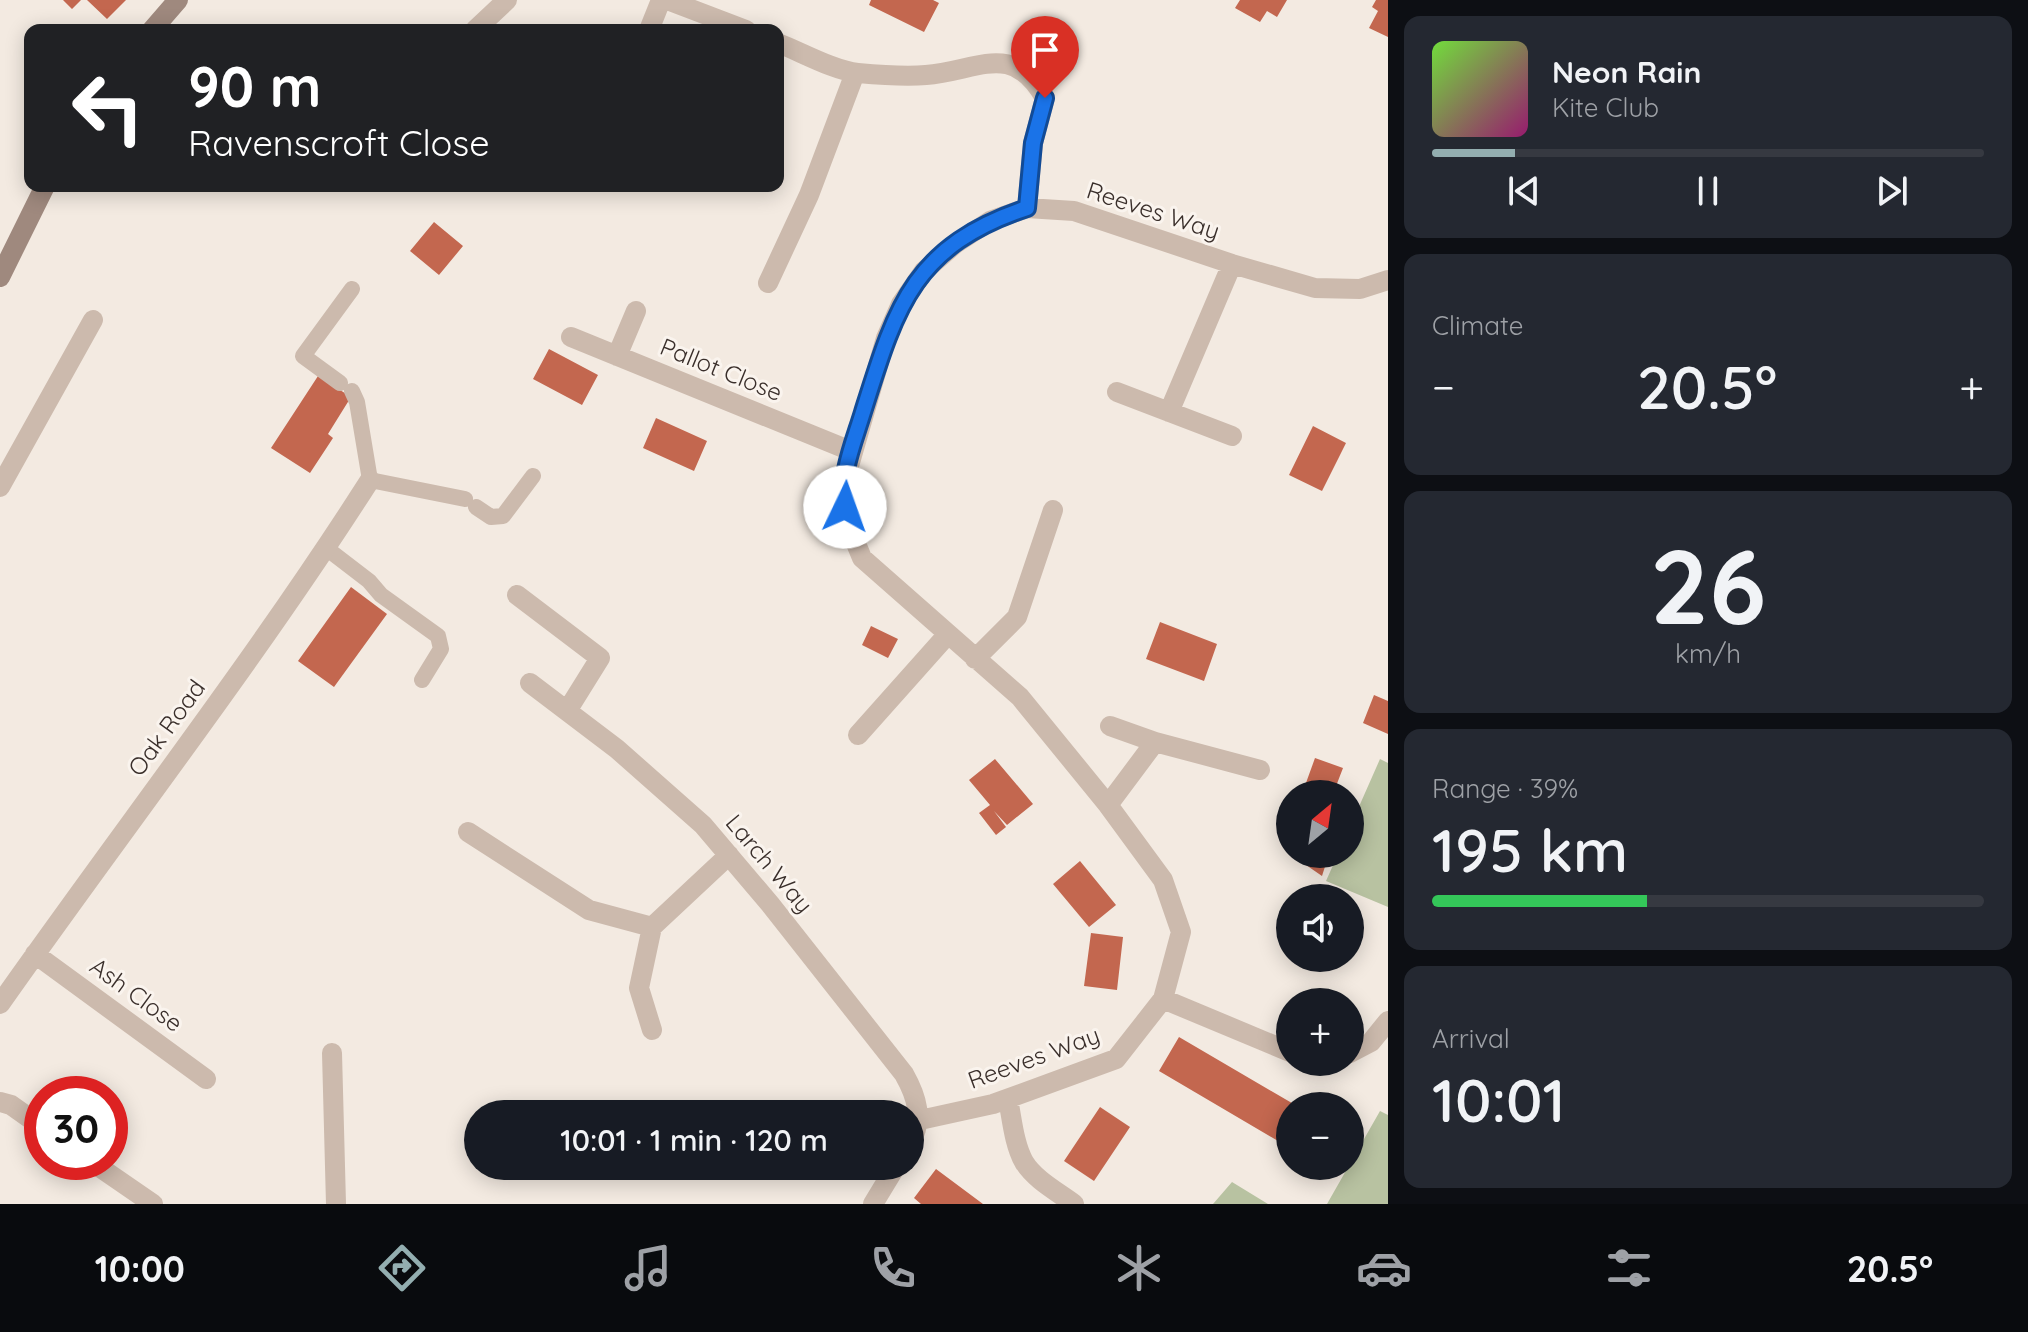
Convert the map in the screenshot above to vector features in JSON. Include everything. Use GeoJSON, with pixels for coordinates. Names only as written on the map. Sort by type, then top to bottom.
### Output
{"type":"FeatureCollection","features":[{"type":"Feature","properties":{"kind":"main road"},"geometry":{"type":"LineString","coordinates":[[157,24],[178,0]]}},
{"type":"Feature","properties":{"kind":"main road"},"geometry":{"type":"LineString","coordinates":[[0,277],[42,192]]}},
{"type":"Feature","properties":{"kind":"street"},"geometry":{"type":"LineString","coordinates":[[481,24],[507,0]]}},
{"type":"Feature","properties":{"kind":"street"},"geometry":{"type":"LineString","coordinates":[[651,24],[661,0]]}},
{"type":"Feature","properties":{"kind":"street"},"geometry":{"type":"LineString","coordinates":[[667,0],[730,24]]}},
{"type":"Feature","properties":{"kind":"street"},"geometry":{"type":"LineString","coordinates":[[784,45],[855,73],[926,75],[1002,62],[1023,70],[1045,98],[1033,143],[1027,208]]}},
{"type":"Feature","properties":{"kind":"street"},"geometry":{"type":"LineString","coordinates":[[768,283],[809,195],[855,73]]}},
{"type":"Feature","properties":{"kind":"street","name":"Reeves Way"},"geometry":{"type":"LineString","coordinates":[[924,1119],[1008,1099],[1116,1059],[1163,999],[1181,932],[1163,880],[1108,805],[1020,697],[862,558],[848,524],[842,490],[886,338],[901,304],[924,271],[955,244],[990,221],[1027,208],[1074,211],[1315,288],[1360,289],[1388,280]]}},
{"type":"Feature","properties":{"kind":"street","name":"Reeves Way"},"geometry":{"type":"LineString","coordinates":[[1169,412],[1232,264]]}},
{"type":"Feature","properties":{"kind":"street"},"geometry":{"type":"LineString","coordinates":[[617,356],[636,311]]}},
{"type":"Feature","properties":{"kind":"street"},"geometry":{"type":"LineString","coordinates":[[0,487],[9,450],[93,320]]}},
{"type":"Feature","properties":{"kind":"street","name":"Pallot Close"},"geometry":{"type":"LineString","coordinates":[[571,337],[851,451]]}},
{"type":"Feature","properties":{"kind":"street"},"geometry":{"type":"LineString","coordinates":[[1117,392],[1232,436]]}},
{"type":"Feature","properties":{"kind":"street","name":"Oak Road"},"geometry":{"type":"LineString","coordinates":[[0,1004],[326,548],[370,480]]}},
{"type":"Feature","properties":{"kind":"street"},"geometry":{"type":"LineString","coordinates":[[975,659],[1017,617],[1053,510]]}},
{"type":"Feature","properties":{"kind":"street"},"geometry":{"type":"LineString","coordinates":[[517,595],[600,658],[567,711]]}},
{"type":"Feature","properties":{"kind":"street"},"geometry":{"type":"LineString","coordinates":[[858,735],[948,634]]}},
{"type":"Feature","properties":{"kind":"street","name":"Larch Way"},"geometry":{"type":"LineString","coordinates":[[530,683],[617,749],[703,825],[895,1059],[912,1088],[915,1100]]}},
{"type":"Feature","properties":{"kind":"street"},"geometry":{"type":"LineString","coordinates":[[1110,726],[1155,742],[1260,770]]}},
{"type":"Feature","properties":{"kind":"street"},"geometry":{"type":"LineString","coordinates":[[1108,805],[1155,742]]}},
{"type":"Feature","properties":{"kind":"street"},"geometry":{"type":"LineString","coordinates":[[468,832],[589,910],[652,927]]}},
{"type":"Feature","properties":{"kind":"street"},"geometry":{"type":"LineString","coordinates":[[652,1030],[639,988],[652,927],[729,855]]}},
{"type":"Feature","properties":{"kind":"street","name":"Ash Close"},"geometry":{"type":"LineString","coordinates":[[35,954],[206,1079]]}},
{"type":"Feature","properties":{"kind":"street"},"geometry":{"type":"LineString","coordinates":[[1163,999],[1276,1046]]}},
{"type":"Feature","properties":{"kind":"street"},"geometry":{"type":"LineString","coordinates":[[1364,1046],[1371,1042],[1388,1021]]}},
{"type":"Feature","properties":{"kind":"street"},"geometry":{"type":"LineString","coordinates":[[332,1053],[336,1204]]}},
{"type":"Feature","properties":{"kind":"street"},"geometry":{"type":"LineString","coordinates":[[1008,1099],[1025,1163],[1033,1173],[1074,1204]]}},
{"type":"Feature","properties":{"kind":"street"},"geometry":{"type":"LineString","coordinates":[[0,1102],[24,1114]]}},
{"type":"Feature","properties":{"kind":"street"},"geometry":{"type":"LineString","coordinates":[[118,1180],[153,1204]]}},
{"type":"Feature","properties":{"kind":"street"},"geometry":{"type":"LineString","coordinates":[[873,1204],[888,1180]]}},
{"type":"Feature","properties":{"kind":"lane"},"geometry":{"type":"LineString","coordinates":[[352,289],[303,356],[346,387],[357,402],[370,480],[471,503],[491,517],[503,516],[533,476]]}},
{"type":"Feature","properties":{"kind":"lane"},"geometry":{"type":"LineString","coordinates":[[326,548],[369,581],[381,595],[438,636],[441,649],[422,680]]}},
{"type":"Feature","properties":{"kind":"green space"},"geometry":{"type":"Polygon","coordinates":[[[1380,759],[1388,763],[1388,907],[1364,897],[1364,884],[1333,884],[1326,881],[1332,868],[1364,868],[1364,795],[1380,759]]]}},
{"type":"Feature","properties":{"kind":"green space"},"geometry":{"type":"Polygon","coordinates":[[[1380,1111],[1388,1115],[1388,1204],[1327,1204],[1341,1180],[1364,1180],[1364,1139],[1380,1111]]]}},
{"type":"Feature","properties":{"kind":"green space"},"geometry":{"type":"Polygon","coordinates":[[[1232,1182],[1268,1204],[1213,1204],[1232,1182]]]}},
{"type":"Feature","properties":{"kind":"building"},"geometry":{"type":"Polygon","coordinates":[[[63,0],[81,0],[72,9],[63,0]]]}},
{"type":"Feature","properties":{"kind":"building"},"geometry":{"type":"Polygon","coordinates":[[[87,0],[126,0],[107,19],[87,0]]]}},
{"type":"Feature","properties":{"kind":"building"},"geometry":{"type":"Polygon","coordinates":[[[871,0],[933,0],[939,3],[924,32],[869,5],[871,0]]]}},
{"type":"Feature","properties":{"kind":"building"},"geometry":{"type":"Polygon","coordinates":[[[1240,0],[1287,0],[1277,17],[1267,11],[1260,22],[1235,8],[1240,0]]]}},
{"type":"Feature","properties":{"kind":"building"},"geometry":{"type":"Polygon","coordinates":[[[1376,0],[1388,0],[1388,37],[1369,28],[1378,11],[1372,7],[1376,0]]]}},
{"type":"Feature","properties":{"kind":"building"},"geometry":{"type":"Polygon","coordinates":[[[434,222],[463,246],[439,275],[410,251],[434,222]]]}},
{"type":"Feature","properties":{"kind":"building"},"geometry":{"type":"Polygon","coordinates":[[[549,349],[598,375],[582,405],[533,379],[549,349]]]}},
{"type":"Feature","properties":{"kind":"building"},"geometry":{"type":"Polygon","coordinates":[[[318,376],[351,397],[328,434],[333,438],[310,473],[271,448],[318,376]]]}},
{"type":"Feature","properties":{"kind":"building"},"geometry":{"type":"Polygon","coordinates":[[[656,418],[707,441],[694,471],[643,448],[656,418]]]}},
{"type":"Feature","properties":{"kind":"building"},"geometry":{"type":"Polygon","coordinates":[[[1313,426],[1346,443],[1322,491],[1289,475],[1313,426]]]}},
{"type":"Feature","properties":{"kind":"building"},"geometry":{"type":"Polygon","coordinates":[[[351,587],[387,614],[334,687],[298,661],[351,587]]]}},
{"type":"Feature","properties":{"kind":"building"},"geometry":{"type":"Polygon","coordinates":[[[1160,622],[1217,644],[1204,681],[1146,659],[1160,622]]]}},
{"type":"Feature","properties":{"kind":"building"},"geometry":{"type":"Polygon","coordinates":[[[871,626],[898,639],[888,658],[862,645],[871,626]]]}},
{"type":"Feature","properties":{"kind":"building"},"geometry":{"type":"Polygon","coordinates":[[[1374,695],[1388,701],[1388,734],[1363,723],[1374,695]]]}},
{"type":"Feature","properties":{"kind":"building"},"geometry":{"type":"Polygon","coordinates":[[[1315,758],[1343,768],[1338,780],[1307,780],[1315,758]]]}},
{"type":"Feature","properties":{"kind":"building"},"geometry":{"type":"Polygon","coordinates":[[[995,759],[1033,804],[1007,825],[994,811],[1006,827],[996,835],[979,813],[990,805],[969,780],[995,759]]]}},
{"type":"Feature","properties":{"kind":"building"},"geometry":{"type":"Polygon","coordinates":[[[1080,861],[1116,905],[1089,927],[1053,884],[1080,861]]]}},
{"type":"Feature","properties":{"kind":"building"},"geometry":{"type":"Polygon","coordinates":[[[1310,868],[1325,868],[1322,876],[1310,868]]]}},
{"type":"Feature","properties":{"kind":"building"},"geometry":{"type":"Polygon","coordinates":[[[1091,933],[1123,937],[1117,990],[1084,986],[1091,933]]]}},
{"type":"Feature","properties":{"kind":"building"},"geometry":{"type":"Polygon","coordinates":[[[1179,1037],[1276,1094],[1276,1140],[1159,1071],[1179,1037]]]}},
{"type":"Feature","properties":{"kind":"building"},"geometry":{"type":"Polygon","coordinates":[[[1100,1107],[1130,1127],[1094,1181],[1064,1161],[1100,1107]]]}},
{"type":"Feature","properties":{"kind":"building"},"geometry":{"type":"Polygon","coordinates":[[[936,1169],[983,1204],[921,1204],[914,1198],[936,1169]]]}},
{"type":"Feature","properties":{"kind":"route"},"geometry":{"type":"LineString","coordinates":[[845,507],[842,490],[851,451],[886,338],[901,304],[924,271],[955,244],[990,221],[1027,208],[1033,143],[1045,98]]}}]}
